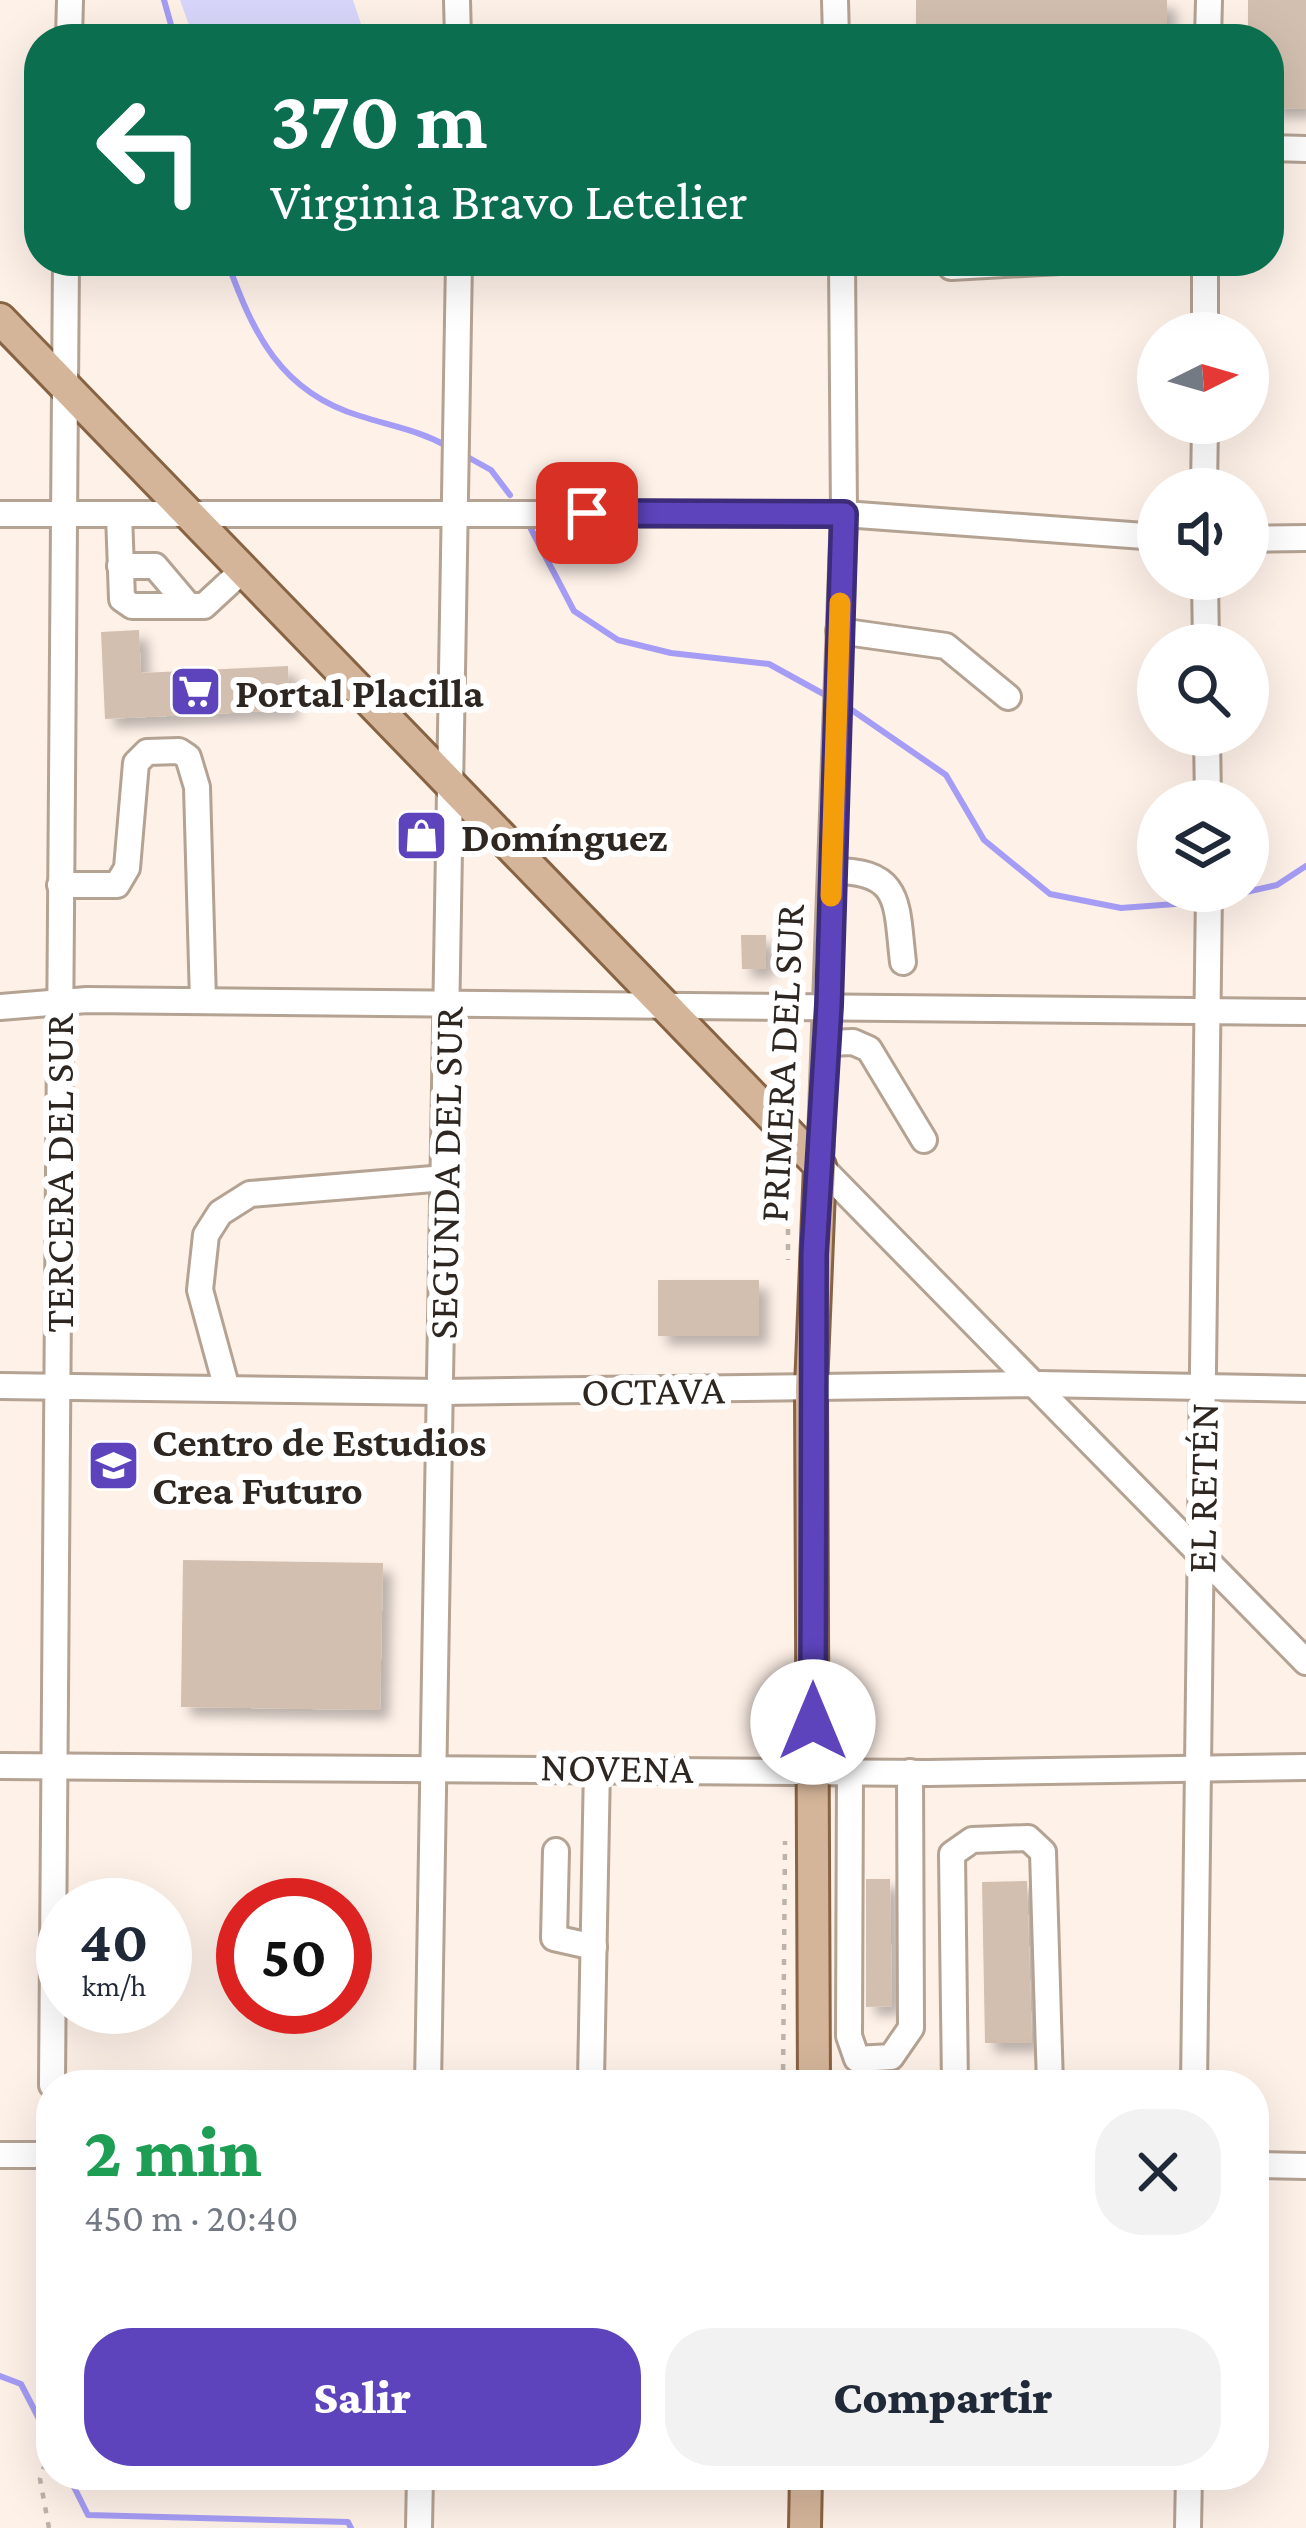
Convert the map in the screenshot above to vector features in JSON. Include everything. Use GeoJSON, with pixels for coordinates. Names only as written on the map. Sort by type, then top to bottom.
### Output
{"type":"FeatureCollection","features":[{"type":"Feature","properties":{"kind":"main road"},"geometry":{"type":"LineString","coordinates":[[0,319],[820,1166]]}},
{"type":"Feature","properties":{"kind":"main road","name":"PRIMERA DEL SUR"},"geometry":{"type":"LineString","coordinates":[[814,2070],[811,1388],[820,1166]]}},
{"type":"Feature","properties":{"kind":"main road"},"geometry":{"type":"LineString","coordinates":[[805,2528],[806,2490]]}},
{"type":"Feature","properties":{"kind":"street","name":"TERCERA DEL SUR"},"geometry":{"type":"LineString","coordinates":[[52,2070],[66,276]]}},
{"type":"Feature","properties":{"kind":"street","name":"SEGUNDA DEL SUR"},"geometry":{"type":"LineString","coordinates":[[428,2070],[448,782],[459,504],[459,276]]}},
{"type":"Feature","properties":{"kind":"street","name":"PRIMERA DEL SUR"},"geometry":{"type":"LineString","coordinates":[[820,1166],[844,514],[842,276]]}},
{"type":"Feature","properties":{"kind":"street"},"geometry":{"type":"LineString","coordinates":[[1205,276],[1205,312]]}},
{"type":"Feature","properties":{"kind":"street"},"geometry":{"type":"LineString","coordinates":[[0,514],[189,514],[459,504],[844,514],[1137,535]]}},
{"type":"Feature","properties":{"kind":"street"},"geometry":{"type":"LineString","coordinates":[[119,514],[122,598],[132,606],[212,602],[243,570]]}},
{"type":"Feature","properties":{"kind":"street"},"geometry":{"type":"LineString","coordinates":[[1269,539],[1306,538]]}},
{"type":"Feature","properties":{"kind":"street"},"geometry":{"type":"LineString","coordinates":[[120,566],[155,566],[188,604]]}},
{"type":"Feature","properties":{"kind":"street"},"geometry":{"type":"LineString","coordinates":[[839,631],[946,646],[1008,697]]}},
{"type":"Feature","properties":{"kind":"street"},"geometry":{"type":"LineString","coordinates":[[60,885],[117,886],[127,868],[136,763],[147,752],[188,757],[197,787],[203,1000]]}},
{"type":"Feature","properties":{"kind":"street"},"geometry":{"type":"LineString","coordinates":[[831,871],[879,878],[888,886],[895,895],[903,962]]}},
{"type":"Feature","properties":{"kind":"street","name":"EL RETÉN"},"geometry":{"type":"LineString","coordinates":[[1194,2070],[1210,912]]}},
{"type":"Feature","properties":{"kind":"street"},"geometry":{"type":"LineString","coordinates":[[0,1007],[203,1000],[1306,1012]]}},
{"type":"Feature","properties":{"kind":"street"},"geometry":{"type":"LineString","coordinates":[[827,1043],[854,1042],[869,1049],[924,1140]]}},
{"type":"Feature","properties":{"kind":"street"},"geometry":{"type":"LineString","coordinates":[[820,1166],[1306,1662]]}},
{"type":"Feature","properties":{"kind":"street"},"geometry":{"type":"LineString","coordinates":[[227,1389],[200,1290],[206,1235],[220,1213],[250,1194],[445,1178]]}},
{"type":"Feature","properties":{"kind":"street","name":"OCTAVA"},"geometry":{"type":"LineString","coordinates":[[0,1386],[441,1392],[1037,1384],[1306,1389]]}},
{"type":"Feature","properties":{"kind":"street","name":"NOVENA"},"geometry":{"type":"LineString","coordinates":[[0,1766],[434,1765],[910,1772],[1306,1767]]}},
{"type":"Feature","properties":{"kind":"street"},"geometry":{"type":"LineString","coordinates":[[591,2070],[597,1767]]}},
{"type":"Feature","properties":{"kind":"street"},"geometry":{"type":"LineString","coordinates":[[850,1771],[849,2036],[856,2059],[872,2061],[891,2056],[911,2028],[910,1772]]}},
{"type":"Feature","properties":{"kind":"street"},"geometry":{"type":"LineString","coordinates":[[955,2070],[952,1854],[972,1840],[1028,1838],[1043,1852],[1050,2070]]}},
{"type":"Feature","properties":{"kind":"street"},"geometry":{"type":"LineString","coordinates":[[556,1851],[553,1934],[560,1942],[594,1947]]}},
{"type":"Feature","properties":{"kind":"street"},"geometry":{"type":"LineString","coordinates":[[0,2155],[36,2155]]}},
{"type":"Feature","properties":{"kind":"street"},"geometry":{"type":"LineString","coordinates":[[1269,2165],[1306,2166]]}},
{"type":"Feature","properties":{"kind":"street"},"geometry":{"type":"LineString","coordinates":[[419,2528],[420,2490]]}},
{"type":"Feature","properties":{"kind":"street"},"geometry":{"type":"LineString","coordinates":[[1188,2528],[1189,2490]]}},
{"type":"Feature","properties":{"kind":"path"},"geometry":{"type":"LineString","coordinates":[[42,2490],[50,2528]]}},
{"type":"Feature","properties":{"kind":"shaded area"},"geometry":{"type":"Polygon","coordinates":[[[180,0],[353,0],[361,24],[189,24],[180,0]]]}},
{"type":"Feature","properties":{"kind":"building"},"geometry":{"type":"Polygon","coordinates":[[[916,0],[1167,0],[1167,24],[916,24],[916,0]]]}},
{"type":"Feature","properties":{"kind":"building"},"geometry":{"type":"Polygon","coordinates":[[[1248,0],[1306,0],[1306,109],[1284,108],[1284,24],[1248,24],[1248,0]]]}},
{"type":"Feature","properties":{"kind":"building","name":"Portal Placilla"},"geometry":{"type":"Polygon","coordinates":[[[139,630],[141,673],[288,666],[290,710],[105,719],[101,632],[139,630]]]}},
{"type":"Feature","properties":{"kind":"building"},"geometry":{"type":"Polygon","coordinates":[[[741,935],[766,935],[766,969],[742,969],[741,935]]]}},
{"type":"Feature","properties":{"kind":"building"},"geometry":{"type":"Polygon","coordinates":[[[658,1280],[759,1280],[759,1336],[658,1336],[658,1280]]]}},
{"type":"Feature","properties":{"kind":"building"},"geometry":{"type":"Polygon","coordinates":[[[183,1560],[383,1563],[380,1710],[181,1707],[183,1560]]]}},
{"type":"Feature","properties":{"kind":"building"},"geometry":{"type":"Polygon","coordinates":[[[866,1879],[890,1879],[892,2006],[866,2007],[866,1879]]]}},
{"type":"Feature","properties":{"kind":"building"},"geometry":{"type":"Polygon","coordinates":[[[1027,1881],[1032,2043],[985,2043],[982,1882],[1027,1881]]]}},
{"type":"Feature","properties":{"kind":"waterway"},"geometry":{"type":"LineString","coordinates":[[164,0],[171,24]]}},
{"type":"Feature","properties":{"kind":"waterway"},"geometry":{"type":"LineString","coordinates":[[233,276],[259,335],[309,392],[360,416],[447,446]]}},
{"type":"Feature","properties":{"kind":"waterway"},"geometry":{"type":"LineString","coordinates":[[464,455],[491,470],[510,495]]}},
{"type":"Feature","properties":{"kind":"waterway"},"geometry":{"type":"LineString","coordinates":[[531,529],[574,611],[618,640],[671,653],[769,664],[829,697]]}},
{"type":"Feature","properties":{"kind":"waterway"},"geometry":{"type":"LineString","coordinates":[[846,706],[946,775],[984,840],[1050,894],[1137,907]]}},
{"type":"Feature","properties":{"kind":"waterway"},"geometry":{"type":"LineString","coordinates":[[1269,887],[1306,866]]}},
{"type":"Feature","properties":{"kind":"waterway"},"geometry":{"type":"LineString","coordinates":[[0,2376],[21,2384],[36,2413]]}},
{"type":"Feature","properties":{"kind":"waterway"},"geometry":{"type":"LineString","coordinates":[[76,2490],[88,2515],[348,2522],[351,2528]]}},
{"type":"Feature","properties":{"kind":"slow traffic"},"geometry":{"type":"LineString","coordinates":[[831,896],[840,603]]}},
{"type":"Feature","properties":{"kind":"place","name":"Portal Placilla"},"geometry":{"type":"Point","coordinates":[196,692]}},
{"type":"Feature","properties":{"kind":"place","name":"Domínguez"},"geometry":{"type":"Point","coordinates":[422,836]}},
{"type":"Feature","properties":{"kind":"place","name":"Centro de Estudios Crea Futuro"},"geometry":{"type":"Point","coordinates":[113,1465]}},
{"type":"Feature","properties":{"kind":"route"},"geometry":{"type":"LineString","coordinates":[[587,513],[844,514],[824,1130],[815,1210],[813,1722]]}}]}
